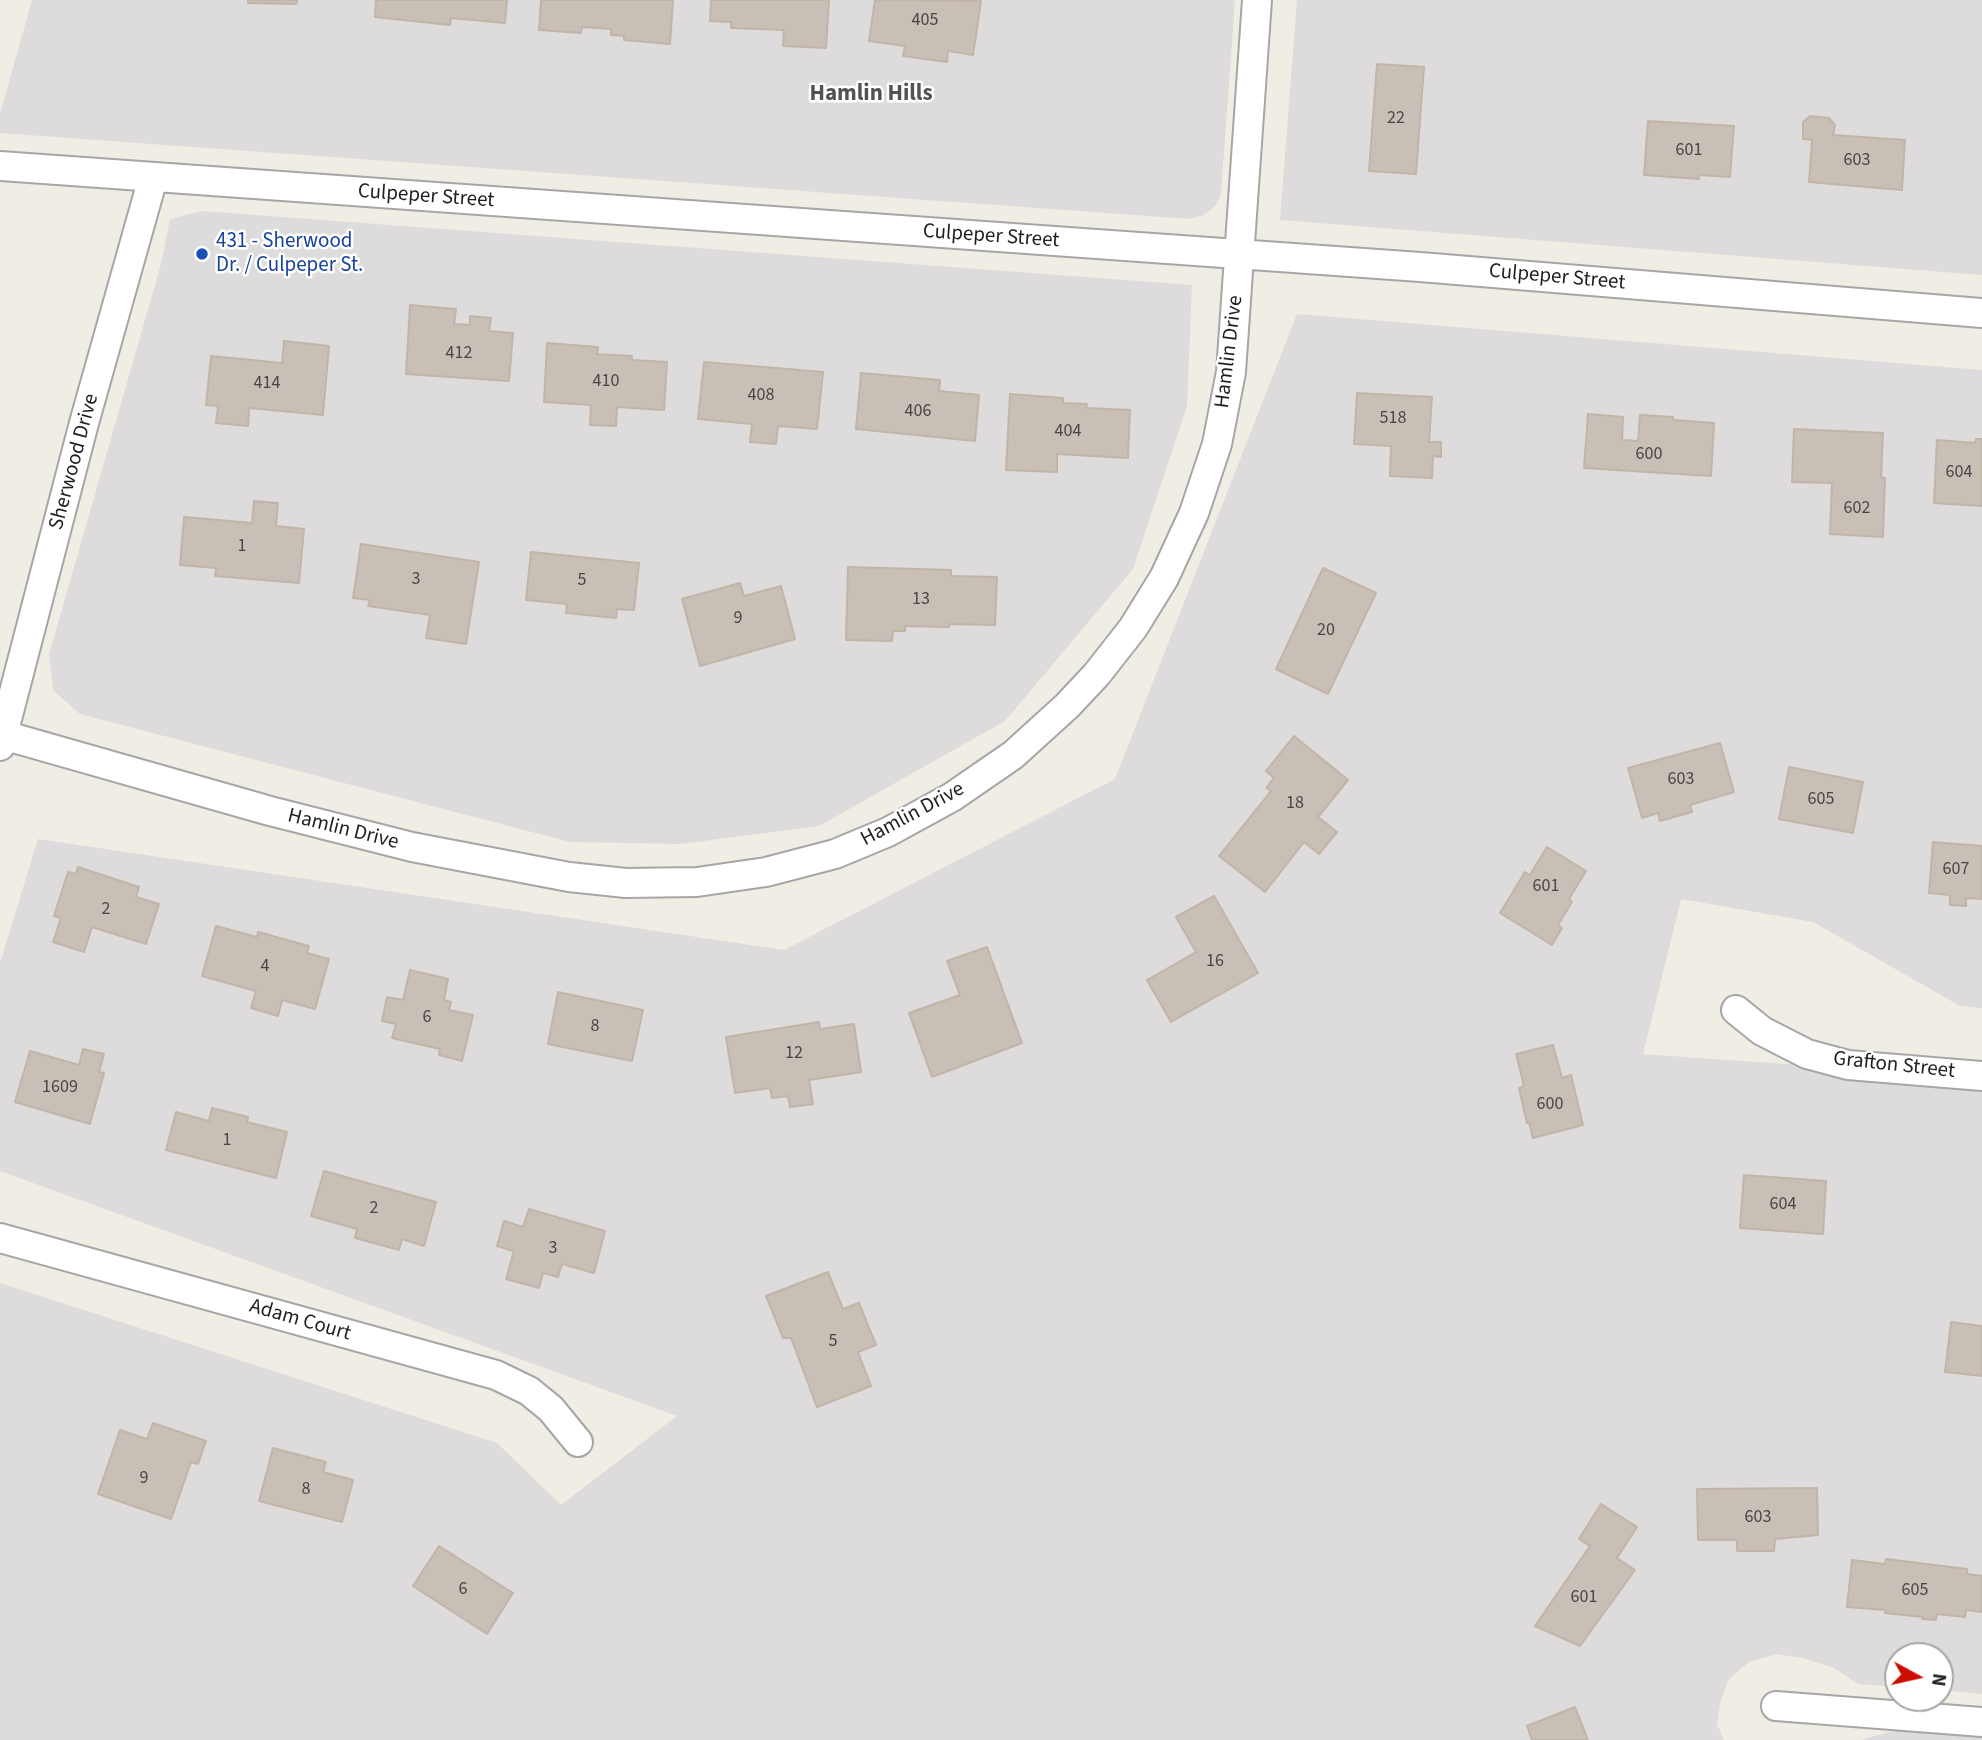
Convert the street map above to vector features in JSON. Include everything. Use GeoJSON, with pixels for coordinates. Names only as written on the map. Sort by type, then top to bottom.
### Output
{"type":"FeatureCollection","features":[{"type":"Feature","properties":{"kind":"street","name":"Hamlin Drive"},"geometry":{"type":"LineString","coordinates":[[2,740],[412,847],[569,877],[626,883],[697,882],[766,872],[835,854],[888,832],[952,797],[1013,755],[1067,706],[1097,674],[1133,628],[1164,578],[1195,513],[1217,444],[1231,372],[1257,0]]}},
{"type":"Feature","properties":{"kind":"street","name":"Culpeper Street"},"geometry":{"type":"LineString","coordinates":[[0,166],[1420,267],[1982,313]]}},
{"type":"Feature","properties":{"kind":"street","name":"Sherwood Drive"},"geometry":{"type":"LineString","coordinates":[[2,740],[84,423],[153,178]]}},
{"type":"Feature","properties":{"kind":"street","name":"Grafton Street"},"geometry":{"type":"LineString","coordinates":[[1736,1010],[1762,1031],[1807,1054],[1848,1065],[1982,1076]]}},
{"type":"Feature","properties":{"kind":"street","name":"Adam Court"},"geometry":{"type":"LineString","coordinates":[[0,1238],[496,1375],[529,1391],[551,1409],[578,1442]]}},
{"type":"Feature","properties":{"kind":"street"},"geometry":{"type":"LineString","coordinates":[[1776,1706],[1982,1722]]}},
{"type":"Feature","properties":{"kind":"shaded area"},"geometry":{"type":"Polygon","coordinates":[[[32,0],[1235,0],[1221,194],[1215,206],[1204,215],[1190,219],[0,133],[0,114],[32,0]]]}},
{"type":"Feature","properties":{"kind":"shaded area"},"geometry":{"type":"Polygon","coordinates":[[[1297,0],[1982,0],[1982,275],[1280,220],[1297,0]]]}},
{"type":"Feature","properties":{"kind":"shaded area"},"geometry":{"type":"Polygon","coordinates":[[[202,211],[1192,285],[1187,406],[1133,569],[1005,721],[819,826],[680,844],[570,842],[80,714],[53,690],[49,655],[161,264],[170,219],[202,211]]]}},
{"type":"Feature","properties":{"kind":"shaded area"},"geometry":{"type":"Polygon","coordinates":[[[1297,314],[1982,370],[1982,1008],[1960,1006],[1813,922],[1681,899],[1643,1054],[1982,1078],[1982,1694],[1954,1691],[1954,1642],[1884,1642],[1884,1686],[1858,1684],[1834,1668],[1803,1658],[1776,1654],[1749,1662],[1728,1680],[1720,1703],[1717,1724],[1724,1740],[0,1740],[0,1283],[497,1443],[561,1505],[677,1416],[0,1171],[0,963],[38,839],[784,950],[1115,779],[1297,314]]]}},
{"type":"Feature","properties":{"kind":"shaded area"},"geometry":{"type":"Polygon","coordinates":[[[1900,1729],[1982,1737],[1982,1740],[1861,1740],[1900,1729]]]}},
{"type":"Feature","properties":{"kind":"building"},"geometry":{"type":"Polygon","coordinates":[[[248,0],[297,0],[296,4],[248,3],[248,0]]]}},
{"type":"Feature","properties":{"kind":"building"},"geometry":{"type":"Polygon","coordinates":[[[376,0],[507,0],[505,23],[451,18],[450,25],[375,17],[376,0]]]}},
{"type":"Feature","properties":{"kind":"building"},"geometry":{"type":"Polygon","coordinates":[[[541,0],[673,0],[670,44],[624,40],[624,36],[611,35],[611,29],[582,27],[581,33],[539,30],[541,0]]]}},
{"type":"Feature","properties":{"kind":"building"},"geometry":{"type":"Polygon","coordinates":[[[711,0],[829,0],[826,48],[783,46],[784,30],[731,28],[731,22],[710,21],[711,0]]]}},
{"type":"Feature","properties":{"kind":"building"},"geometry":{"type":"Polygon","coordinates":[[[875,0],[981,1],[973,55],[948,51],[947,62],[903,56],[905,46],[869,41],[875,0]]]}},
{"type":"Feature","properties":{"kind":"building"},"geometry":{"type":"Polygon","coordinates":[[[1377,64],[1424,67],[1416,174],[1369,171],[1377,64]]]}},
{"type":"Feature","properties":{"kind":"building"},"geometry":{"type":"Polygon","coordinates":[[[1810,116],[1829,118],[1835,125],[1833,135],[1905,140],[1902,190],[1809,182],[1812,140],[1803,139],[1803,122],[1810,116]]]}},
{"type":"Feature","properties":{"kind":"building"},"geometry":{"type":"Polygon","coordinates":[[[1648,121],[1734,126],[1730,177],[1699,175],[1699,179],[1644,175],[1648,121]]]}},
{"type":"Feature","properties":{"kind":"building"},"geometry":{"type":"Polygon","coordinates":[[[410,305],[456,309],[454,324],[470,325],[470,316],[491,318],[489,331],[513,333],[509,381],[406,374],[410,305]]]}},
{"type":"Feature","properties":{"kind":"building"},"geometry":{"type":"Polygon","coordinates":[[[284,341],[329,346],[323,415],[249,408],[248,426],[216,423],[218,406],[206,405],[211,356],[282,363],[284,341]]]}},
{"type":"Feature","properties":{"kind":"building"},"geometry":{"type":"Polygon","coordinates":[[[547,343],[598,347],[597,354],[667,362],[664,410],[617,407],[616,426],[590,425],[591,405],[544,402],[547,343]]]}},
{"type":"Feature","properties":{"kind":"building"},"geometry":{"type":"Polygon","coordinates":[[[704,362],[823,372],[817,429],[778,426],[776,444],[750,442],[752,424],[698,419],[704,362]]]}},
{"type":"Feature","properties":{"kind":"building"},"geometry":{"type":"Polygon","coordinates":[[[861,373],[940,380],[939,391],[979,395],[975,441],[856,429],[861,373]]]}},
{"type":"Feature","properties":{"kind":"building"},"geometry":{"type":"Polygon","coordinates":[[[1357,393],[1432,397],[1429,442],[1441,442],[1441,457],[1433,456],[1432,478],[1390,476],[1391,446],[1354,444],[1357,393]]]}},
{"type":"Feature","properties":{"kind":"building"},"geometry":{"type":"Polygon","coordinates":[[[1010,394],[1063,398],[1063,403],[1087,404],[1086,408],[1130,410],[1128,458],[1057,454],[1057,472],[1006,470],[1010,394]]]}},
{"type":"Feature","properties":{"kind":"building"},"geometry":{"type":"Polygon","coordinates":[[[1588,414],[1623,417],[1622,440],[1638,441],[1640,415],[1714,423],[1711,476],[1584,468],[1588,414]]]}},
{"type":"Feature","properties":{"kind":"building"},"geometry":{"type":"Polygon","coordinates":[[[1794,429],[1883,433],[1883,537],[1830,534],[1832,483],[1792,482],[1794,429]]]}},
{"type":"Feature","properties":{"kind":"building"},"geometry":{"type":"Polygon","coordinates":[[[1976,439],[1982,439],[1982,506],[1934,503],[1937,440],[1975,443],[1976,439]]]}},
{"type":"Feature","properties":{"kind":"building"},"geometry":{"type":"Polygon","coordinates":[[[254,501],[278,503],[276,526],[304,529],[299,583],[215,576],[216,568],[180,565],[184,517],[252,523],[254,501]]]}},
{"type":"Feature","properties":{"kind":"building"},"geometry":{"type":"Polygon","coordinates":[[[361,544],[479,562],[466,644],[426,638],[430,615],[368,606],[370,600],[353,598],[361,544]]]}},
{"type":"Feature","properties":{"kind":"building"},"geometry":{"type":"Polygon","coordinates":[[[531,552],[639,563],[634,610],[617,609],[616,618],[566,613],[567,604],[526,600],[531,552]]]}},
{"type":"Feature","properties":{"kind":"building"},"geometry":{"type":"Polygon","coordinates":[[[848,567],[951,570],[951,576],[997,577],[995,625],[905,626],[905,631],[893,631],[892,641],[846,640],[848,567]]]}},
{"type":"Feature","properties":{"kind":"building"},"geometry":{"type":"Polygon","coordinates":[[[1323,568],[1376,593],[1328,694],[1276,669],[1323,568]]]}},
{"type":"Feature","properties":{"kind":"building"},"geometry":{"type":"Polygon","coordinates":[[[740,583],[744,596],[781,586],[795,639],[700,666],[682,599],[740,583]]]}},
{"type":"Feature","properties":{"kind":"building"},"geometry":{"type":"Polygon","coordinates":[[[1294,736],[1348,780],[1318,817],[1337,832],[1319,854],[1304,842],[1265,892],[1219,856],[1271,791],[1266,788],[1274,778],[1266,771],[1294,736]]]}},
{"type":"Feature","properties":{"kind":"building"},"geometry":{"type":"Polygon","coordinates":[[[1720,743],[1734,792],[1690,805],[1692,812],[1660,821],[1658,813],[1642,818],[1628,768],[1720,743]]]}},
{"type":"Feature","properties":{"kind":"building"},"geometry":{"type":"Polygon","coordinates":[[[1789,767],[1863,782],[1853,833],[1779,819],[1789,767]]]}},
{"type":"Feature","properties":{"kind":"building"},"geometry":{"type":"Polygon","coordinates":[[[1933,842],[1982,846],[1982,899],[1966,898],[1966,906],[1950,905],[1950,895],[1929,893],[1933,842]]]}},
{"type":"Feature","properties":{"kind":"building"},"geometry":{"type":"Polygon","coordinates":[[[1547,847],[1586,871],[1569,899],[1572,902],[1558,925],[1562,928],[1552,945],[1500,913],[1525,872],[1530,875],[1547,847]]]}},
{"type":"Feature","properties":{"kind":"building"},"geometry":{"type":"Polygon","coordinates":[[[78,867],[139,887],[136,897],[159,904],[146,944],[92,927],[84,952],[53,942],[61,918],[54,916],[68,872],[76,874],[78,867]]]}},
{"type":"Feature","properties":{"kind":"building"},"geometry":{"type":"Polygon","coordinates":[[[1214,896],[1258,973],[1171,1022],[1147,980],[1196,952],[1176,917],[1214,896]]]}},
{"type":"Feature","properties":{"kind":"building"},"geometry":{"type":"Polygon","coordinates":[[[216,926],[257,937],[258,932],[309,946],[307,953],[329,959],[315,1009],[282,1000],[278,1016],[251,1008],[256,991],[202,976],[216,926]]]}},
{"type":"Feature","properties":{"kind":"building"},"geometry":{"type":"Polygon","coordinates":[[[987,947],[1022,1043],[932,1077],[909,1013],[960,995],[947,961],[987,947]]]}},
{"type":"Feature","properties":{"kind":"building"},"geometry":{"type":"Polygon","coordinates":[[[410,970],[448,979],[444,1000],[451,1002],[449,1010],[473,1015],[462,1061],[439,1055],[440,1049],[392,1038],[396,1024],[382,1021],[387,997],[403,1000],[410,970]]]}},
{"type":"Feature","properties":{"kind":"building"},"geometry":{"type":"Polygon","coordinates":[[[558,992],[643,1010],[632,1061],[548,1044],[558,992]]]}},
{"type":"Feature","properties":{"kind":"building"},"geometry":{"type":"Polygon","coordinates":[[[819,1022],[820,1029],[854,1024],[861,1072],[809,1080],[813,1104],[790,1107],[788,1096],[772,1098],[770,1088],[735,1093],[726,1037],[819,1022]]]}},
{"type":"Feature","properties":{"kind":"building"},"geometry":{"type":"Polygon","coordinates":[[[1553,1045],[1562,1078],[1571,1075],[1583,1125],[1533,1138],[1519,1088],[1524,1086],[1516,1054],[1553,1045]]]}},
{"type":"Feature","properties":{"kind":"building"},"geometry":{"type":"Polygon","coordinates":[[[83,1049],[104,1054],[99,1072],[104,1073],[90,1124],[15,1102],[30,1051],[79,1065],[83,1049]]]}},
{"type":"Feature","properties":{"kind":"building"},"geometry":{"type":"Polygon","coordinates":[[[212,1108],[248,1117],[247,1122],[287,1132],[276,1178],[166,1150],[176,1112],[209,1121],[212,1108]]]}},
{"type":"Feature","properties":{"kind":"building"},"geometry":{"type":"Polygon","coordinates":[[[324,1171],[436,1202],[424,1246],[402,1239],[399,1250],[355,1238],[357,1229],[311,1216],[324,1171]]]}},
{"type":"Feature","properties":{"kind":"building"},"geometry":{"type":"Polygon","coordinates":[[[1744,1175],[1826,1181],[1823,1234],[1740,1228],[1744,1175]]]}},
{"type":"Feature","properties":{"kind":"building"},"geometry":{"type":"Polygon","coordinates":[[[529,1209],[605,1231],[594,1273],[562,1264],[558,1277],[543,1273],[539,1288],[506,1279],[514,1251],[497,1246],[504,1221],[523,1227],[529,1209]]]}},
{"type":"Feature","properties":{"kind":"building"},"geometry":{"type":"Polygon","coordinates":[[[828,1272],[843,1309],[859,1303],[876,1345],[858,1352],[871,1386],[817,1407],[791,1338],[783,1338],[766,1296],[828,1272]]]}},
{"type":"Feature","properties":{"kind":"building"},"geometry":{"type":"Polygon","coordinates":[[[1951,1322],[1982,1326],[1982,1376],[1945,1372],[1951,1322]]]}},
{"type":"Feature","properties":{"kind":"building"},"geometry":{"type":"Polygon","coordinates":[[[153,1423],[206,1441],[198,1464],[191,1462],[171,1519],[98,1494],[120,1430],[147,1439],[153,1423]]]}},
{"type":"Feature","properties":{"kind":"building"},"geometry":{"type":"Polygon","coordinates":[[[273,1448],[326,1462],[323,1472],[353,1480],[342,1522],[259,1501],[273,1448]]]}},
{"type":"Feature","properties":{"kind":"building"},"geometry":{"type":"Polygon","coordinates":[[[1817,1488],[1818,1535],[1775,1539],[1774,1551],[1737,1551],[1737,1540],[1698,1540],[1697,1489],[1817,1488]]]}},
{"type":"Feature","properties":{"kind":"building"},"geometry":{"type":"Polygon","coordinates":[[[1601,1504],[1637,1527],[1617,1558],[1635,1570],[1580,1646],[1535,1626],[1590,1546],[1579,1539],[1601,1504]]]}},
{"type":"Feature","properties":{"kind":"building"},"geometry":{"type":"Polygon","coordinates":[[[439,1546],[513,1593],[487,1634],[413,1586],[439,1546]]]}},
{"type":"Feature","properties":{"kind":"building"},"geometry":{"type":"Polygon","coordinates":[[[1886,1559],[1967,1569],[1967,1574],[1982,1576],[1982,1612],[1966,1610],[1965,1617],[1937,1614],[1936,1620],[1885,1613],[1886,1610],[1847,1607],[1852,1560],[1885,1564],[1886,1559]]]}},
{"type":"Feature","properties":{"kind":"building"},"geometry":{"type":"Polygon","coordinates":[[[1575,1707],[1588,1740],[1532,1740],[1527,1726],[1575,1707]]]}},
{"type":"Feature","properties":{"kind":"place","name":"431 - Sherwood Dr. / Culpeper St."},"geometry":{"type":"Point","coordinates":[202,254]}},
{"type":"Feature","properties":{"kind":"district","name":"Hamlin Hills"},"geometry":{"type":"Point","coordinates":[871,95]}}]}
